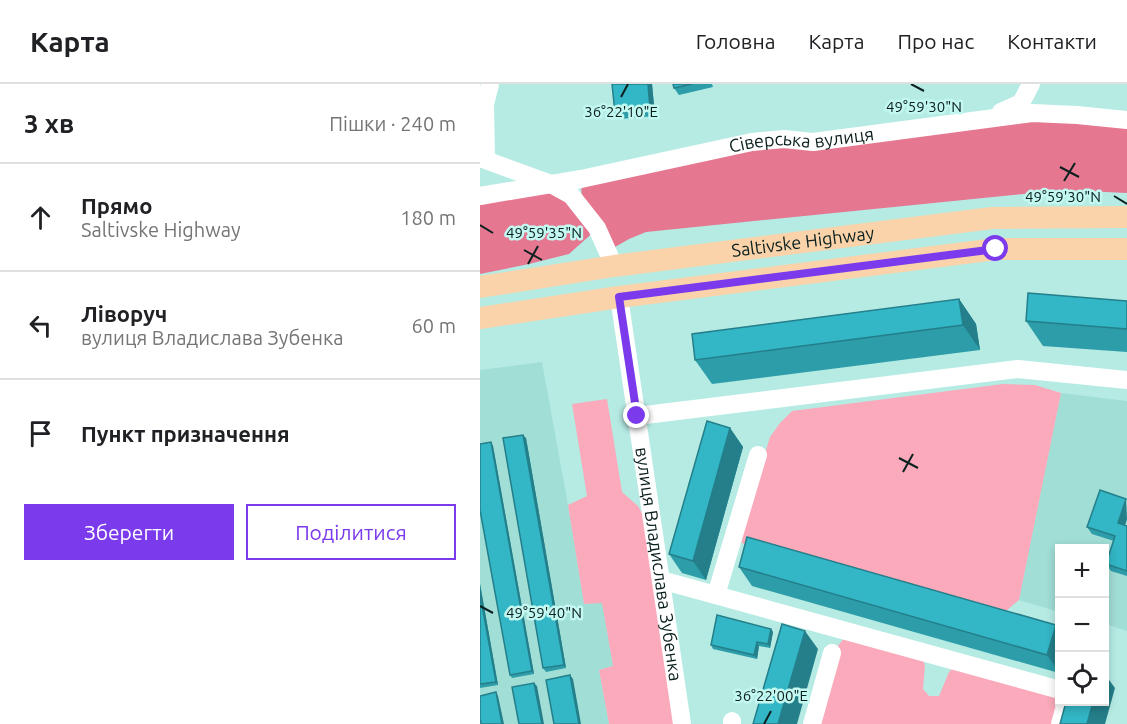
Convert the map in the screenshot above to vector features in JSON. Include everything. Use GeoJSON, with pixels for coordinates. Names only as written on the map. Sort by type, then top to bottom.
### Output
{"type":"FeatureCollection","features":[{"type":"Feature","properties":{"kind":"main road","name":"Saltivske Highway"},"geometry":{"type":"LineString","coordinates":[[480,287],[614,266],[992,219],[1127,217]]}},
{"type":"Feature","properties":{"kind":"main road","name":"Saltivske Highway"},"geometry":{"type":"LineString","coordinates":[[480,318],[619,297],[996,249],[1127,249]]}},
{"type":"Feature","properties":{"kind":"main road"},"geometry":{"type":"LineString","coordinates":[[614,266],[619,297]]}},
{"type":"Feature","properties":{"kind":"street"},"geometry":{"type":"LineString","coordinates":[[490,84],[485,104],[483,159],[551,184],[571,195],[597,228],[614,266]]}},
{"type":"Feature","properties":{"kind":"street"},"geometry":{"type":"LineString","coordinates":[[986,119],[1021,103],[1031,84]]}},
{"type":"Feature","properties":{"kind":"street","name":"Сіверська вулиця"},"geometry":{"type":"LineString","coordinates":[[480,196],[551,184],[753,142],[784,139],[813,142],[1032,113],[1127,120]]}},
{"type":"Feature","properties":{"kind":"street","name":"вулиця Владислава Зубенка"},"geometry":{"type":"LineString","coordinates":[[619,297],[682,724]]}},
{"type":"Feature","properties":{"kind":"street"},"geometry":{"type":"LineString","coordinates":[[637,416],[1018,369],[1127,380]]}},
{"type":"Feature","properties":{"kind":"street"},"geometry":{"type":"LineString","coordinates":[[716,595],[758,455]]}},
{"type":"Feature","properties":{"kind":"street"},"geometry":{"type":"LineString","coordinates":[[661,580],[1055,689]]}},
{"type":"Feature","properties":{"kind":"street"},"geometry":{"type":"LineString","coordinates":[[812,724],[832,653]]}},
{"type":"Feature","properties":{"kind":"street"},"geometry":{"type":"LineString","coordinates":[[1060,724],[1065,706]]}},
{"type":"Feature","properties":{"kind":"shaded area"},"geometry":{"type":"Polygon","coordinates":[[[1032,113],[1127,120],[1127,193],[1062,190],[646,232],[608,251],[597,229],[569,254],[480,274],[480,196],[551,184],[582,207],[581,179],[672,160],[1032,113]]]}},
{"type":"Feature","properties":{"kind":"shaded area"},"geometry":{"type":"Polygon","coordinates":[[[542,362],[584,604],[602,602],[613,666],[599,670],[609,724],[480,724],[480,370],[542,362]]]}},
{"type":"Feature","properties":{"kind":"shaded area"},"geometry":{"type":"Polygon","coordinates":[[[1003,384],[1035,385],[1061,393],[1019,600],[1006,611],[754,551],[741,542],[742,528],[770,437],[792,411],[1003,384]]]}},
{"type":"Feature","properties":{"kind":"shaded area"},"geometry":{"type":"Polygon","coordinates":[[[1061,393],[1127,401],[1127,631],[1109,625],[1109,544],[1055,544],[1055,611],[1019,600],[1061,393]]]}},
{"type":"Feature","properties":{"kind":"shaded area"},"geometry":{"type":"Polygon","coordinates":[[[607,399],[622,492],[638,506],[645,519],[678,724],[609,724],[599,670],[613,666],[602,603],[584,604],[568,505],[587,496],[572,404],[607,399]]]}},
{"type":"Feature","properties":{"kind":"shaded area"},"geometry":{"type":"Polygon","coordinates":[[[845,637],[922,656],[925,666],[923,689],[929,696],[939,696],[949,672],[956,665],[1055,692],[1055,706],[1059,706],[1060,724],[816,724],[837,647],[845,637]]]}},
{"type":"Feature","properties":{"kind":"building"},"geometry":{"type":"Polygon","coordinates":[[[612,84],[648,84],[650,109],[615,113],[612,84]]]}},
{"type":"Feature","properties":{"kind":"building"},"geometry":{"type":"Polygon","coordinates":[[[673,84],[692,84],[674,88],[673,84]]]}},
{"type":"Feature","properties":{"kind":"building"},"geometry":{"type":"Polygon","coordinates":[[[1028,293],[1127,301],[1127,329],[1026,321],[1028,293]]]}},
{"type":"Feature","properties":{"kind":"building"},"geometry":{"type":"Polygon","coordinates":[[[959,299],[963,325],[695,360],[692,334],[959,299]]]}},
{"type":"Feature","properties":{"kind":"building"},"geometry":{"type":"Polygon","coordinates":[[[707,421],[730,428],[693,561],[669,554],[707,421]]]}},
{"type":"Feature","properties":{"kind":"building"},"geometry":{"type":"Polygon","coordinates":[[[523,435],[564,665],[543,668],[503,438],[523,435]]]}},
{"type":"Feature","properties":{"kind":"building"},"geometry":{"type":"Polygon","coordinates":[[[491,442],[532,671],[510,675],[480,510],[480,444],[491,442]]]}},
{"type":"Feature","properties":{"kind":"building"},"geometry":{"type":"Polygon","coordinates":[[[1100,490],[1126,499],[1118,523],[1127,526],[1127,571],[1109,565],[1109,555],[1115,536],[1087,527],[1100,490]]]}},
{"type":"Feature","properties":{"kind":"building"},"geometry":{"type":"Polygon","coordinates":[[[747,537],[1055,625],[1055,628],[1047,655],[739,567],[747,537]]]}},
{"type":"Feature","properties":{"kind":"building"},"geometry":{"type":"Polygon","coordinates":[[[480,594],[496,682],[480,684],[480,594]]]}},
{"type":"Feature","properties":{"kind":"building"},"geometry":{"type":"Polygon","coordinates":[[[717,615],[771,629],[768,644],[757,642],[754,655],[711,645],[717,615]]]}},
{"type":"Feature","properties":{"kind":"building"},"geometry":{"type":"Polygon","coordinates":[[[782,624],[805,631],[778,724],[753,724],[782,624]]]}},
{"type":"Feature","properties":{"kind":"building"},"geometry":{"type":"Polygon","coordinates":[[[570,675],[579,724],[554,724],[546,680],[570,675]]]}},
{"type":"Feature","properties":{"kind":"building"},"geometry":{"type":"Polygon","coordinates":[[[534,683],[542,724],[519,724],[512,687],[534,683]]]}},
{"type":"Feature","properties":{"kind":"building"},"geometry":{"type":"Polygon","coordinates":[[[496,692],[502,724],[481,724],[480,696],[496,692]]]}},
{"type":"Feature","properties":{"kind":"building"},"geometry":{"type":"Polygon","coordinates":[[[1065,706],[1092,706],[1087,724],[1060,724],[1065,706]]]}},
{"type":"Feature","properties":{"kind":"route"},"geometry":{"type":"LineString","coordinates":[[637,416],[619,297],[996,249]]}}]}
